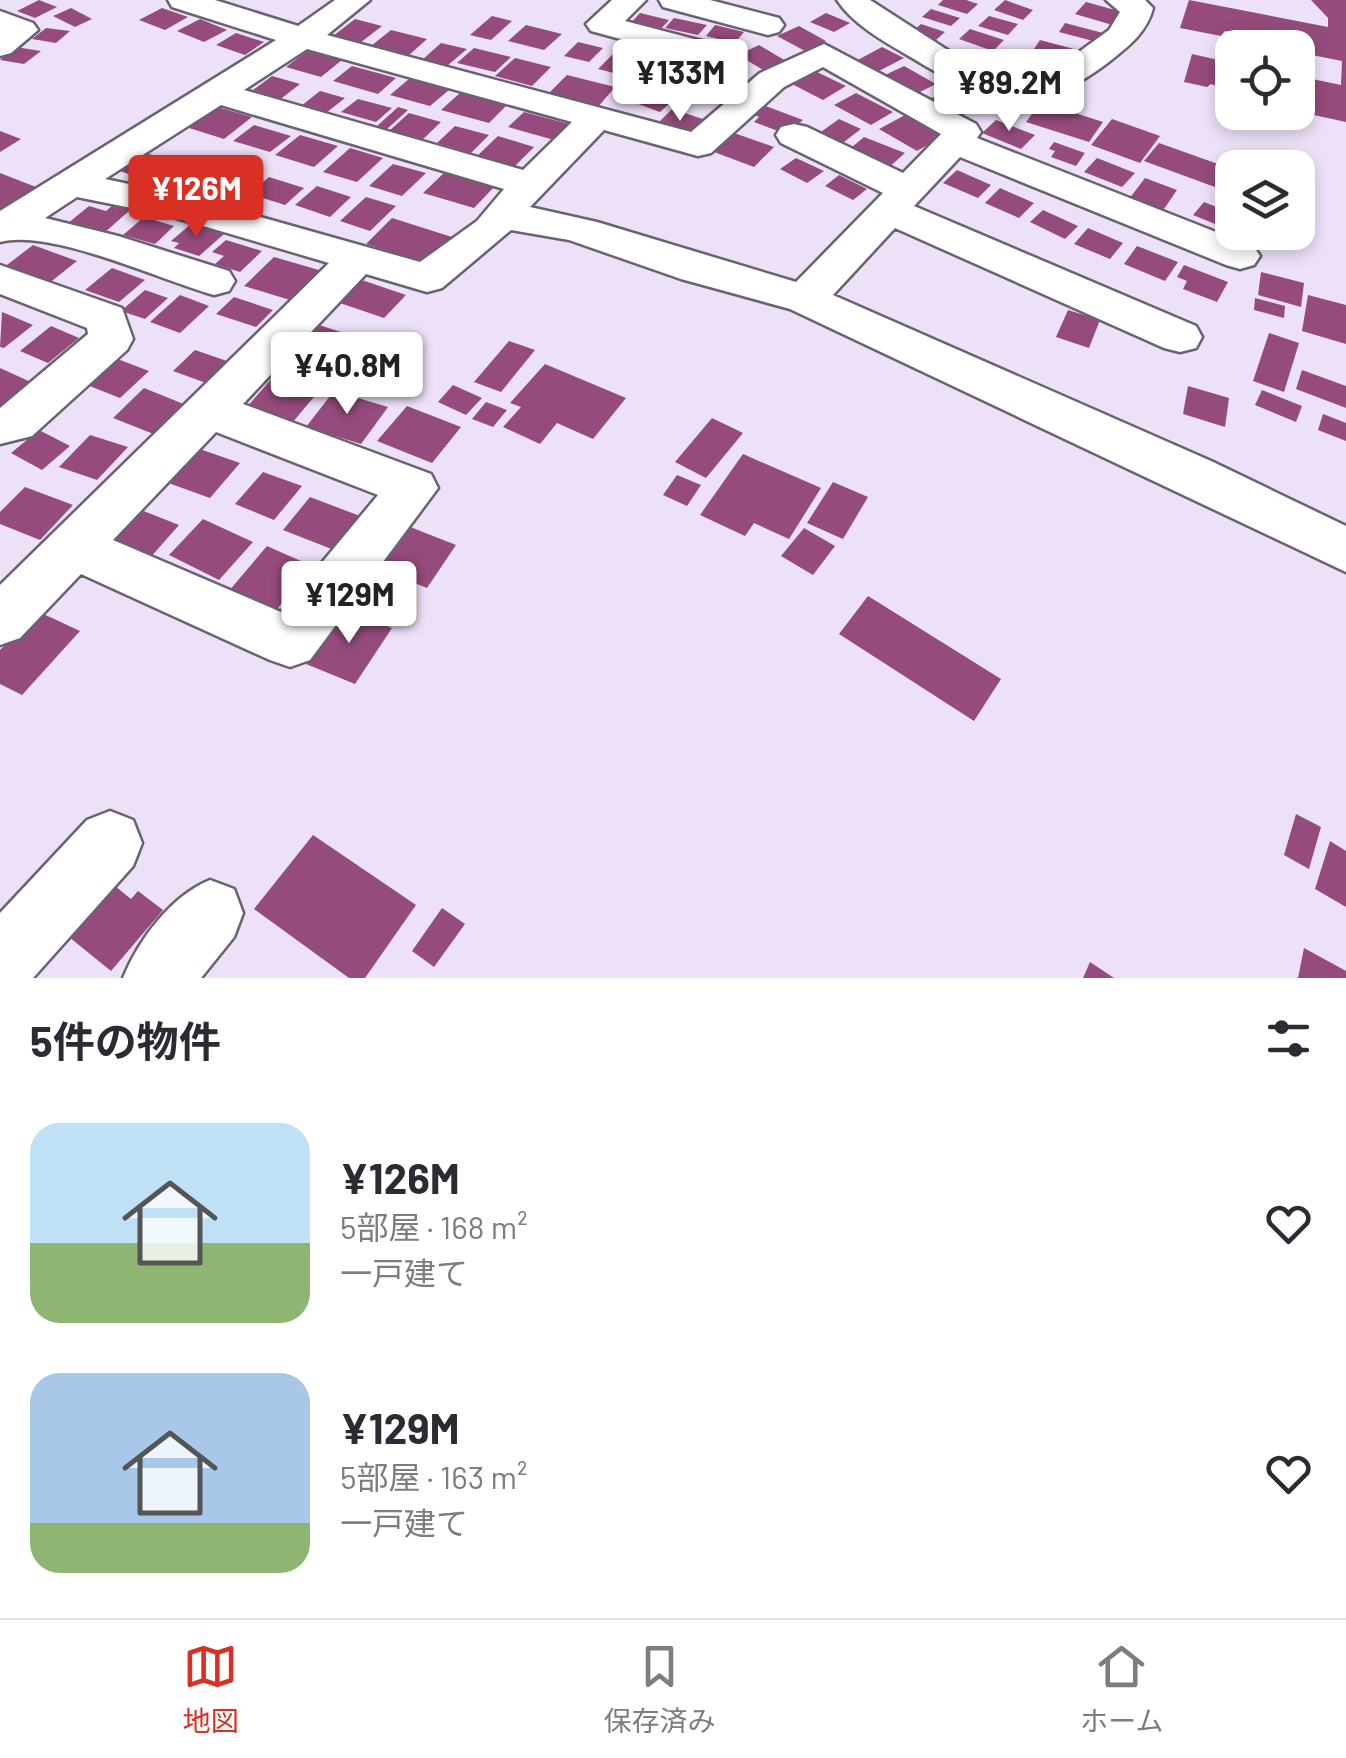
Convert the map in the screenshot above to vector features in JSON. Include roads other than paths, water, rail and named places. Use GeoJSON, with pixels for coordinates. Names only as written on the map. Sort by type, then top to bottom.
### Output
{"type":"FeatureCollection","features":[{"type":"Feature","properties":{"kind":"street"},"geometry":{"type":"LineString","coordinates":[[185,0],[302,38],[698,145],[772,80],[824,54],[963,132],[900,201],[841,257],[806,299]]}},
{"type":"Feature","properties":{"kind":"street"},"geometry":{"type":"LineString","coordinates":[[5,225],[302,38],[355,0]]}},
{"type":"Feature","properties":{"kind":"street"},"geometry":{"type":"LineString","coordinates":[[631,0],[602,24],[709,53]]}},
{"type":"Feature","properties":{"kind":"street"},"geometry":{"type":"LineString","coordinates":[[674,0],[768,24]]}},
{"type":"Feature","properties":{"kind":"street"},"geometry":{"type":"LineString","coordinates":[[852,0],[889,15],[998,93],[1026,92],[1063,82],[1128,30],[1138,8],[1121,0]]}},
{"type":"Feature","properties":{"kind":"street"},"geometry":{"type":"LineString","coordinates":[[0,20],[22,30],[0,46]]}},
{"type":"Feature","properties":{"kind":"street"},"geometry":{"type":"LineString","coordinates":[[214,92],[530,184]]}},
{"type":"Feature","properties":{"kind":"street"},"geometry":{"type":"LineString","coordinates":[[70,184],[172,204],[427,278],[492,229],[498,217],[594,120]]}},
{"type":"Feature","properties":{"kind":"street"},"geometry":{"type":"LineString","coordinates":[[794,135],[900,201],[1132,306],[1180,338]]}},
{"type":"Feature","properties":{"kind":"street"},"geometry":{"type":"LineString","coordinates":[[954,142],[1240,256]]}},
{"type":"Feature","properties":{"kind":"street"},"geometry":{"type":"LineString","coordinates":[[498,217],[556,223],[696,269],[806,299],[1194,476],[1346,550]]}},
{"type":"Feature","properties":{"kind":"street"},"geometry":{"type":"LineString","coordinates":[[5,225],[104,245],[214,281]]}},
{"type":"Feature","properties":{"kind":"street"},"geometry":{"type":"LineString","coordinates":[[0,621],[359,257]]}},
{"type":"Feature","properties":{"kind":"street"},"geometry":{"type":"LineString","coordinates":[[0,279],[107,319],[111,340],[15,423],[0,426]]}},
{"type":"Feature","properties":{"kind":"street"},"geometry":{"type":"LineString","coordinates":[[74,547],[290,642],[413,488],[211,411]]}},
{"type":"Feature","properties":{"kind":"street"},"geometry":{"type":"LineString","coordinates":[[0,962],[110,843]]}},
{"type":"Feature","properties":{"kind":"street"},"geometry":{"type":"LineString","coordinates":[[158,978],[210,913]]}}]}
